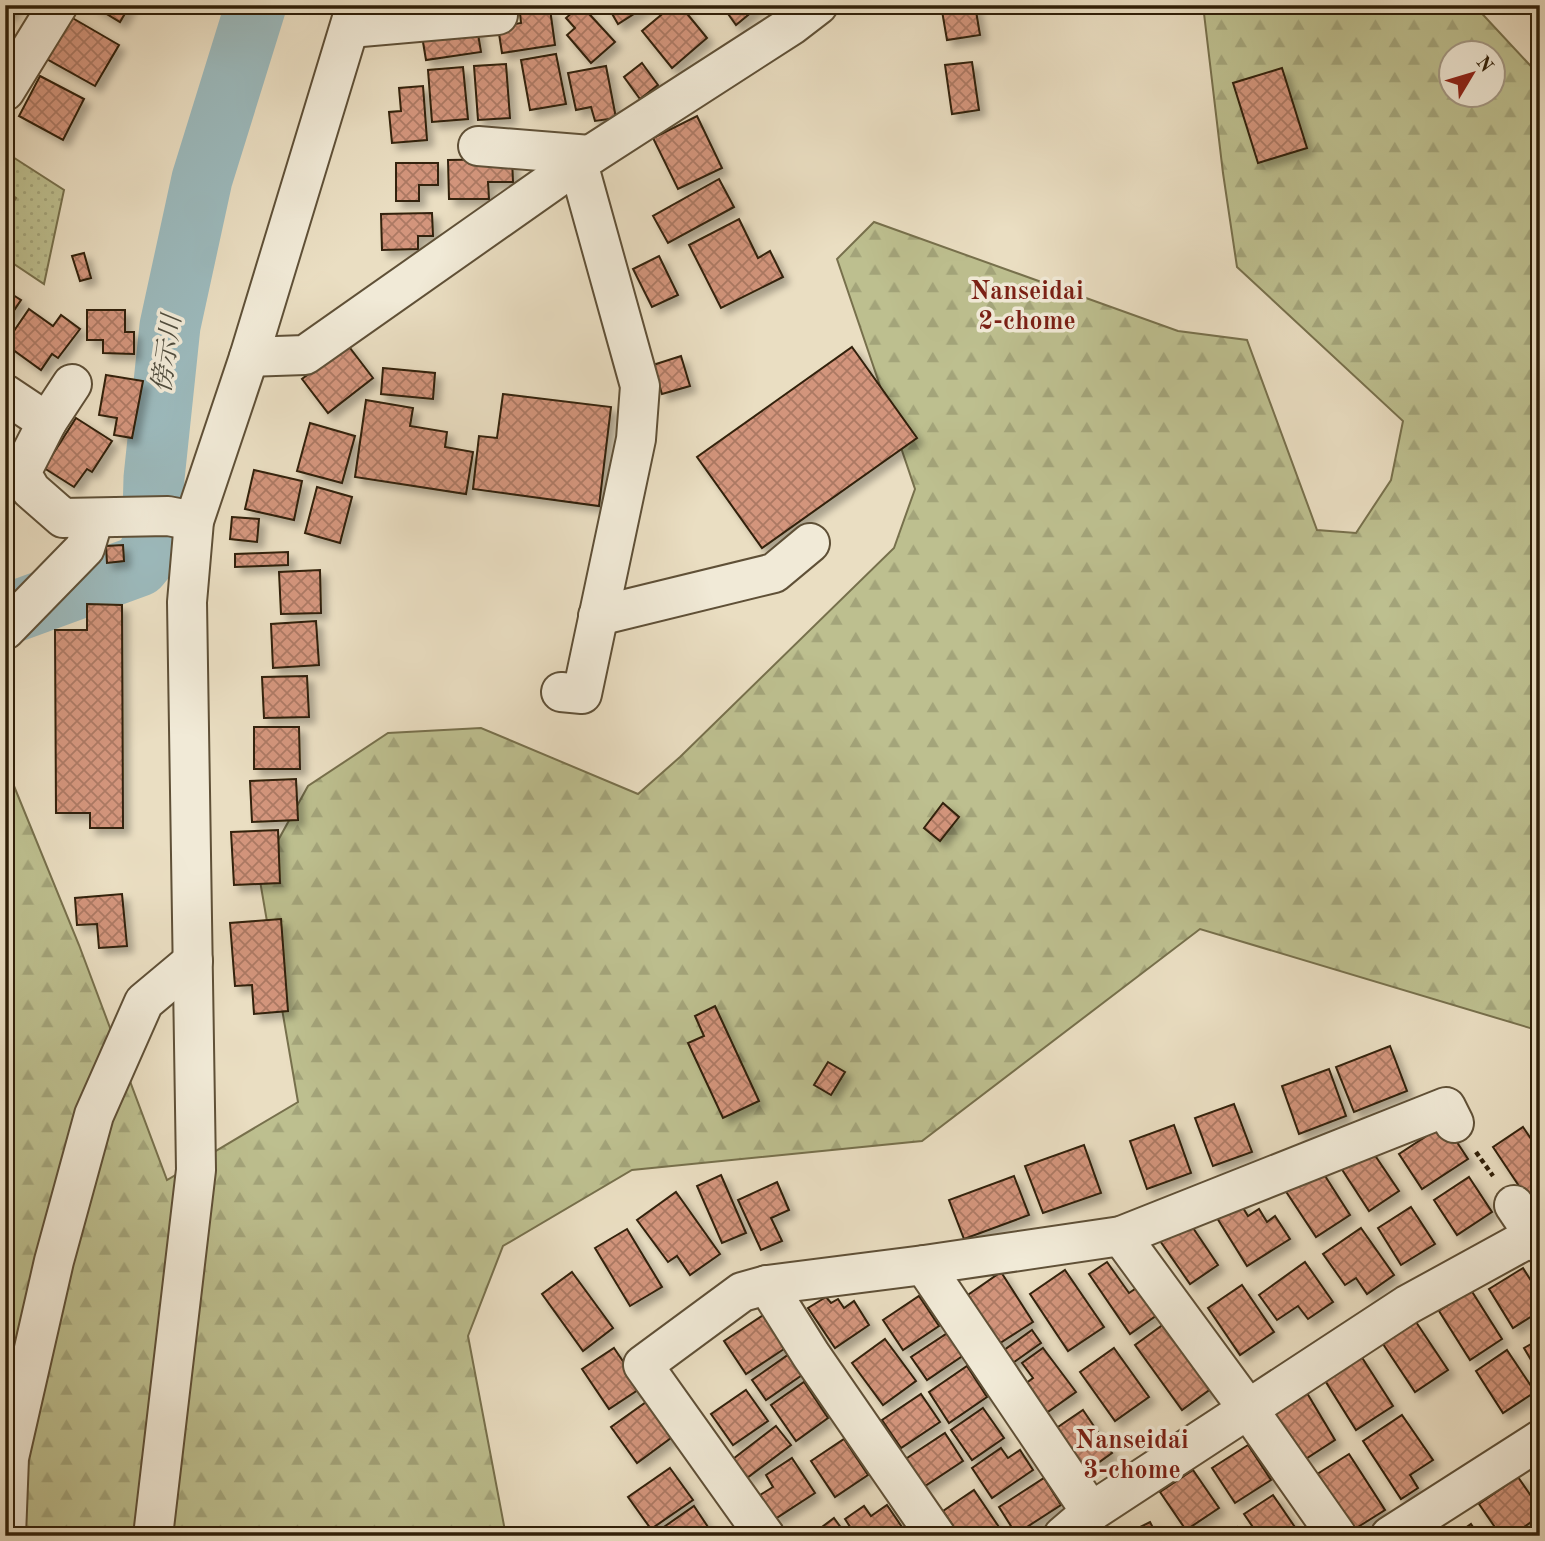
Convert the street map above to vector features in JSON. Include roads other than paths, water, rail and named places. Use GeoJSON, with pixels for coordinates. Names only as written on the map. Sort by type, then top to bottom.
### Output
{"type":"FeatureCollection","features":[{"type":"Feature","properties":{"kind":"street"},"geometry":{"type":"LineString","coordinates":[[5,91],[58,5]]}},
{"type":"Feature","properties":{"kind":"street"},"geometry":{"type":"LineString","coordinates":[[249,357],[305,355],[796,12]]}},
{"type":"Feature","properties":{"kind":"street"},"geometry":{"type":"LineString","coordinates":[[153,1536],[197,1170],[187,603],[181,518],[249,357],[353,17],[498,15]]}},
{"type":"Feature","properties":{"kind":"street"},"geometry":{"type":"LineString","coordinates":[[478,146],[584,159]]}},
{"type":"Feature","properties":{"kind":"street"},"geometry":{"type":"LineString","coordinates":[[561,692],[582,694],[636,439],[640,386],[584,159]]}},
{"type":"Feature","properties":{"kind":"street"},"geometry":{"type":"LineString","coordinates":[[72,384],[13,477],[63,518],[181,518]]}},
{"type":"Feature","properties":{"kind":"street"},"geometry":{"type":"LineString","coordinates":[[5,394],[47,422]]}},
{"type":"Feature","properties":{"kind":"street"},"geometry":{"type":"LineString","coordinates":[[5,630],[85,548],[107,518]]}},
{"type":"Feature","properties":{"kind":"street"},"geometry":{"type":"LineString","coordinates":[[598,616],[774,573],[810,543]]}},
{"type":"Feature","properties":{"kind":"street"},"geometry":{"type":"LineString","coordinates":[[6,1536],[9,1458],[54,1261],[94,1115],[144,1002],[193,961]]}},
{"type":"Feature","properties":{"kind":"street"},"geometry":{"type":"LineString","coordinates":[[765,1536],[643,1365],[741,1292],[767,1285],[1121,1236],[1450,1115]]}},
{"type":"Feature","properties":{"kind":"street"},"geometry":{"type":"LineString","coordinates":[[924,1265],[1077,1524],[1408,1305],[1532,1229]]}},
{"type":"Feature","properties":{"kind":"street"},"geometry":{"type":"LineString","coordinates":[[1121,1236],[1337,1536]]}},
{"type":"Feature","properties":{"kind":"street"},"geometry":{"type":"LineString","coordinates":[[767,1285],[811,1355],[936,1536]]}},
{"type":"Feature","properties":{"kind":"street"},"geometry":{"type":"LineString","coordinates":[[1390,1536],[1540,1440]]}},
{"type":"Feature","properties":{"kind":"waterway","name":"傍示川"},"geometry":{"type":"LineString","coordinates":[[5,615],[139,566],[152,550],[154,478],[170,326],[202,179],[256,5]]}},
{"type":"Feature","properties":{"kind":"district","name":"Nanseidai 2-chome"},"geometry":{"type":"Point","coordinates":[1027,307]}},
{"type":"Feature","properties":{"kind":"district","name":"Nanseidai 3-chome"},"geometry":{"type":"Point","coordinates":[1132,1456]}}]}
